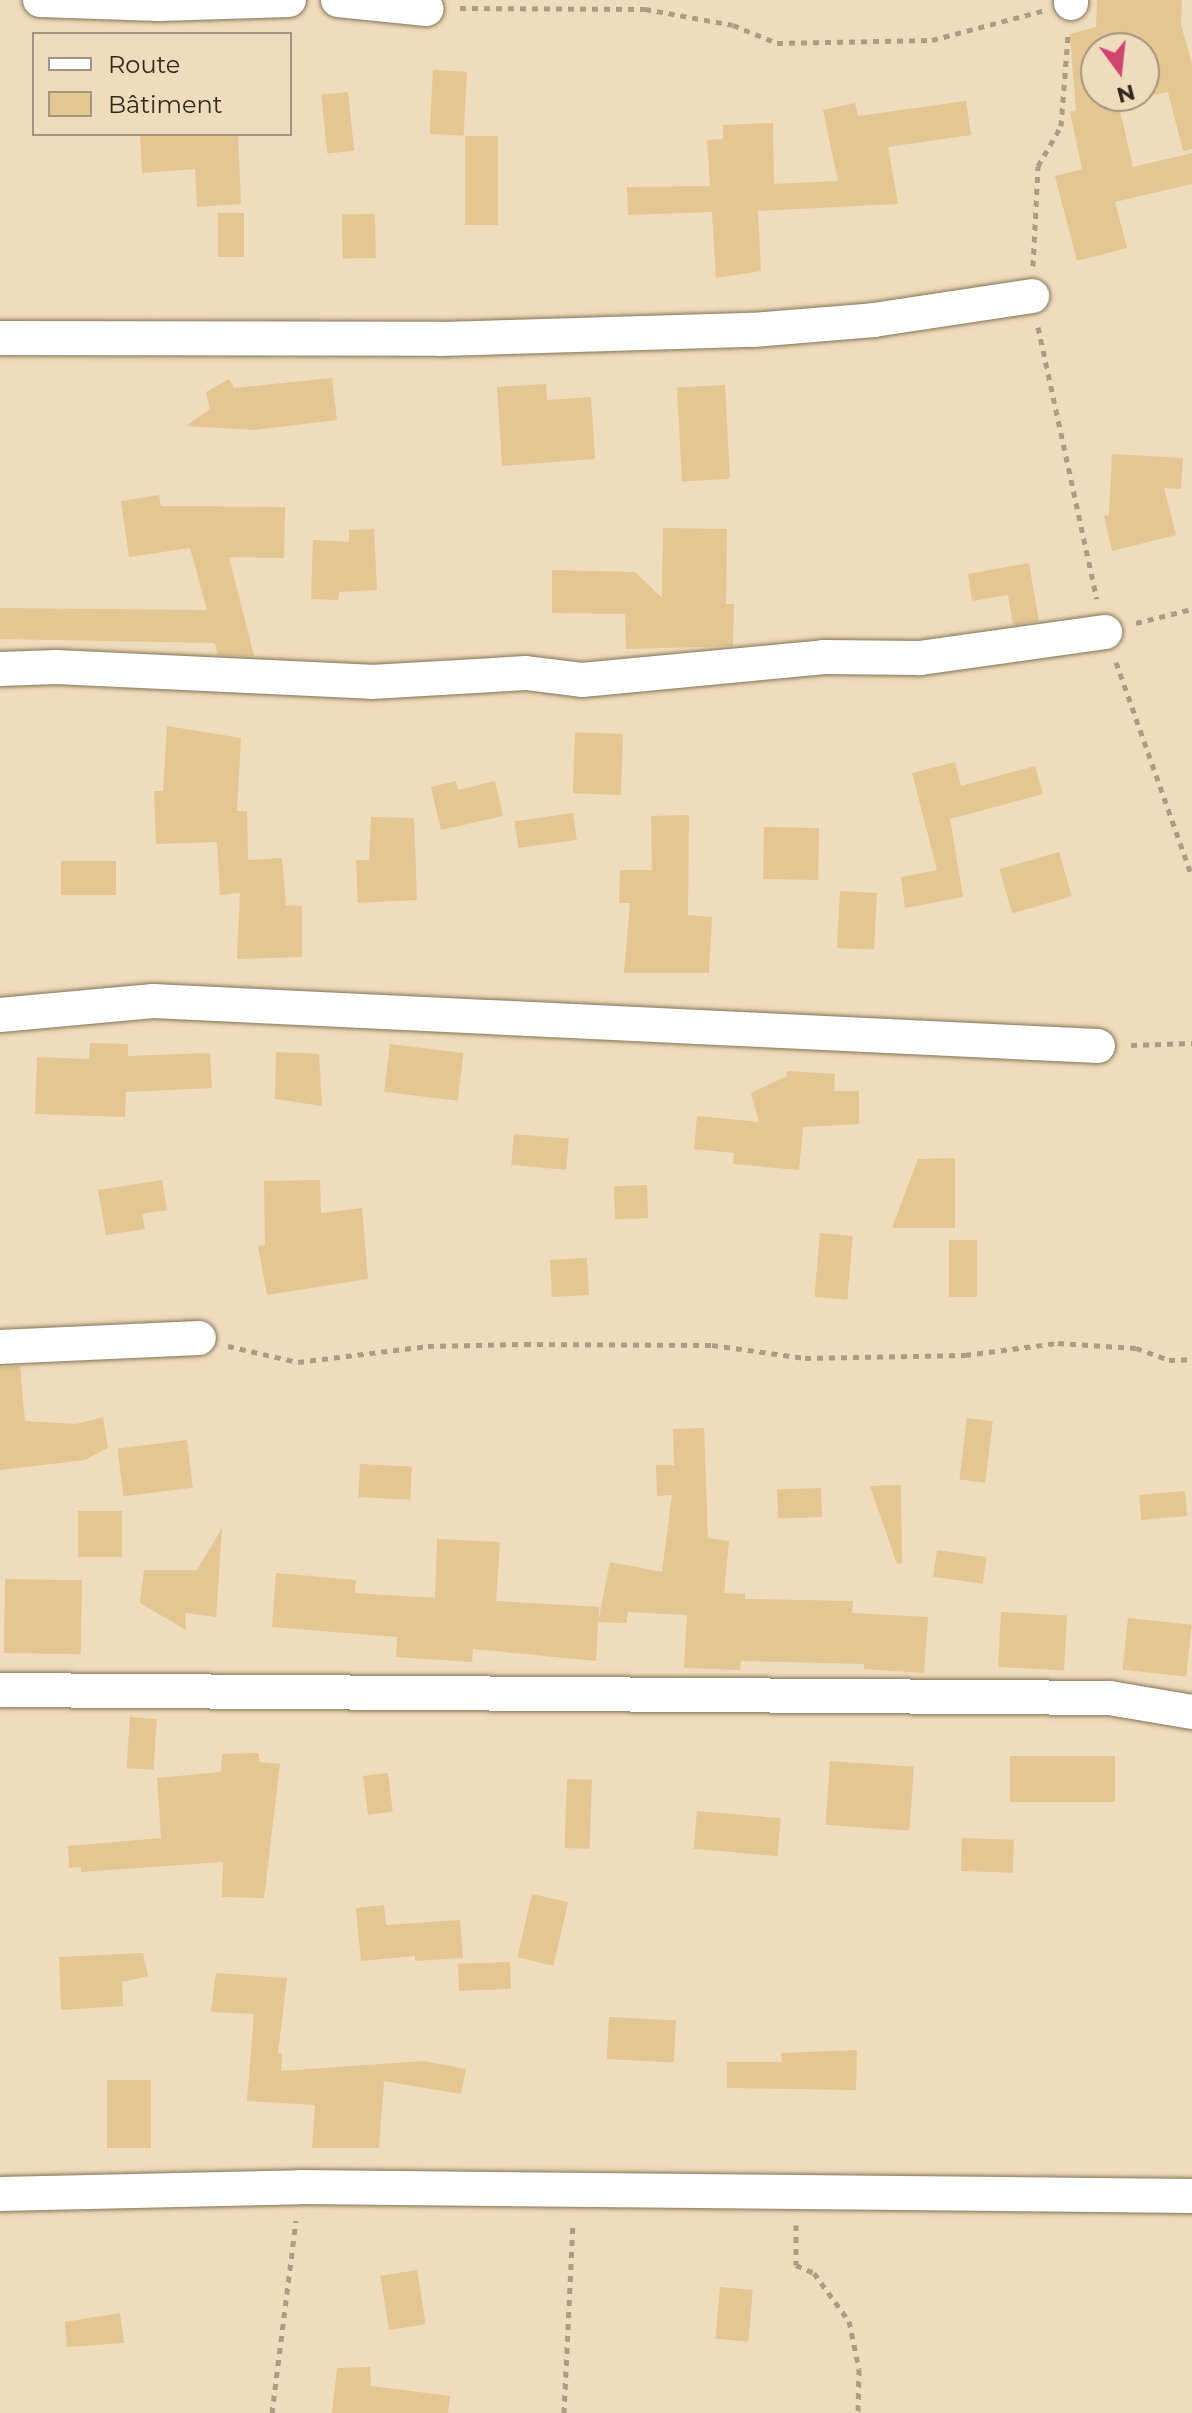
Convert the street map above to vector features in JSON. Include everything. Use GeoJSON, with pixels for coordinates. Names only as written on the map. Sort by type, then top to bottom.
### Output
{"type":"FeatureCollection","features":[{"type":"Feature","properties":{"kind":"street"},"geometry":{"type":"LineString","coordinates":[[40,0],[289,0]]}},
{"type":"Feature","properties":{"kind":"street"},"geometry":{"type":"LineString","coordinates":[[338,0],[427,9]]}},
{"type":"Feature","properties":{"kind":"street"},"geometry":{"type":"LineString","coordinates":[[0,338],[441,339],[753,330],[874,320],[1032,296]]}},
{"type":"Feature","properties":{"kind":"street"},"geometry":{"type":"LineString","coordinates":[[0,669],[371,682],[526,673],[582,680],[789,659],[920,658],[1105,632]]}},
{"type":"Feature","properties":{"kind":"street"},"geometry":{"type":"LineString","coordinates":[[0,1015],[153,1001],[1098,1046]]}},
{"type":"Feature","properties":{"kind":"street"},"geometry":{"type":"LineString","coordinates":[[0,1347],[199,1338]]}},
{"type":"Feature","properties":{"kind":"street"},"geometry":{"type":"LineString","coordinates":[[0,1690],[1110,1698],[1192,1712]]}},
{"type":"Feature","properties":{"kind":"street"},"geometry":{"type":"LineString","coordinates":[[0,2194],[301,2187],[1192,2196]]}},
{"type":"Feature","properties":{"kind":"path"},"geometry":{"type":"LineString","coordinates":[[427,9],[645,9],[733,25],[777,43],[932,40],[1071,1],[1061,126],[1038,166],[1032,296],[1105,632],[1192,877]]}},
{"type":"Feature","properties":{"kind":"path"},"geometry":{"type":"LineString","coordinates":[[1105,632],[1192,609]]}},
{"type":"Feature","properties":{"kind":"path"},"geometry":{"type":"LineString","coordinates":[[1098,1046],[1192,1043]]}},
{"type":"Feature","properties":{"kind":"path"},"geometry":{"type":"LineString","coordinates":[[199,1338],[298,1362],[428,1346],[525,1344],[712,1345],[805,1358],[965,1355],[1058,1343],[1136,1348],[1169,1360],[1192,1359]]}},
{"type":"Feature","properties":{"kind":"path"},"geometry":{"type":"LineString","coordinates":[[272,2413],[301,2187]]}},
{"type":"Feature","properties":{"kind":"path"},"geometry":{"type":"LineString","coordinates":[[564,2413],[573,2191]]}},
{"type":"Feature","properties":{"kind":"path"},"geometry":{"type":"LineString","coordinates":[[796,2193],[796,2265],[814,2273],[849,2321],[859,2369],[858,2413]]}},
{"type":"Feature","properties":{"kind":"building"},"geometry":{"type":"Polygon","coordinates":[[[1097,0],[1182,0],[1181,25],[1192,64],[1192,149],[1183,151],[1168,92],[1160,94],[1160,32],[1080,32],[1080,112],[1120,112],[1133,167],[1192,153],[1192,184],[1115,202],[1127,248],[1077,261],[1055,176],[1082,169],[1070,112],[1076,111],[1070,34],[1096,27],[1097,0]]]}},
{"type":"Feature","properties":{"kind":"building"},"geometry":{"type":"Polygon","coordinates":[[[433,70],[467,72],[464,136],[430,134],[433,70]]]}},
{"type":"Feature","properties":{"kind":"building"},"geometry":{"type":"Polygon","coordinates":[[[348,92],[354,151],[327,153],[321,95],[348,92]]]}},
{"type":"Feature","properties":{"kind":"building"},"geometry":{"type":"Polygon","coordinates":[[[966,101],[971,135],[888,147],[898,204],[758,211],[761,271],[716,278],[712,212],[628,215],[627,187],[710,186],[707,140],[723,139],[723,125],[773,123],[774,184],[838,181],[823,110],[855,103],[858,116],[966,101]]]}},
{"type":"Feature","properties":{"kind":"building"},"geometry":{"type":"Polygon","coordinates":[[[140,136],[238,136],[241,204],[197,207],[195,169],[142,173],[140,136]]]}},
{"type":"Feature","properties":{"kind":"building"},"geometry":{"type":"Polygon","coordinates":[[[465,136],[498,136],[498,225],[465,225],[465,136]]]}},
{"type":"Feature","properties":{"kind":"building"},"geometry":{"type":"Polygon","coordinates":[[[218,213],[244,213],[244,257],[218,257],[218,213]]]}},
{"type":"Feature","properties":{"kind":"building"},"geometry":{"type":"Polygon","coordinates":[[[375,214],[376,258],[343,259],[342,215],[375,214]]]}},
{"type":"Feature","properties":{"kind":"building"},"geometry":{"type":"Polygon","coordinates":[[[332,378],[337,420],[253,430],[186,426],[210,409],[206,392],[229,379],[234,388],[332,378]]]}},
{"type":"Feature","properties":{"kind":"building"},"geometry":{"type":"Polygon","coordinates":[[[546,384],[547,400],[591,397],[595,459],[502,466],[497,387],[546,384]]]}},
{"type":"Feature","properties":{"kind":"building"},"geometry":{"type":"Polygon","coordinates":[[[725,385],[730,479],[682,481],[677,388],[725,385]]]}},
{"type":"Feature","properties":{"kind":"building"},"geometry":{"type":"Polygon","coordinates":[[[1112,454],[1183,458],[1181,489],[1164,488],[1176,535],[1112,551],[1104,516],[1109,515],[1112,454]]]}},
{"type":"Feature","properties":{"kind":"building"},"geometry":{"type":"Polygon","coordinates":[[[159,495],[161,506],[285,507],[284,558],[229,557],[254,656],[218,655],[215,643],[0,639],[0,608],[207,610],[190,548],[129,557],[121,501],[159,495]]]}},
{"type":"Feature","properties":{"kind":"building"},"geometry":{"type":"Polygon","coordinates":[[[663,528],[727,529],[726,604],[734,604],[733,646],[626,649],[625,614],[552,613],[552,570],[635,572],[662,598],[663,528]]]}},
{"type":"Feature","properties":{"kind":"building"},"geometry":{"type":"Polygon","coordinates":[[[374,529],[377,590],[339,592],[338,600],[311,599],[313,540],[349,542],[349,530],[374,529]]]}},
{"type":"Feature","properties":{"kind":"building"},"geometry":{"type":"Polygon","coordinates":[[[1029,563],[1039,621],[1013,625],[1008,595],[972,601],[968,574],[1029,563]]]}},
{"type":"Feature","properties":{"kind":"building"},"geometry":{"type":"Polygon","coordinates":[[[167,726],[241,738],[237,811],[247,811],[248,860],[282,858],[286,905],[302,906],[302,957],[237,959],[240,893],[220,895],[217,842],[156,844],[154,791],[163,791],[167,726]]]}},
{"type":"Feature","properties":{"kind":"building"},"geometry":{"type":"Polygon","coordinates":[[[575,732],[623,734],[621,795],[573,793],[575,732]]]}},
{"type":"Feature","properties":{"kind":"building"},"geometry":{"type":"Polygon","coordinates":[[[955,762],[961,786],[1035,766],[1043,794],[950,819],[963,897],[905,908],[901,877],[937,870],[912,773],[955,762]]]}},
{"type":"Feature","properties":{"kind":"building"},"geometry":{"type":"Polygon","coordinates":[[[456,781],[458,790],[495,781],[503,816],[441,830],[431,787],[456,781]]]}},
{"type":"Feature","properties":{"kind":"building"},"geometry":{"type":"Polygon","coordinates":[[[573,813],[577,840],[518,848],[515,821],[573,813]]]}},
{"type":"Feature","properties":{"kind":"building"},"geometry":{"type":"Polygon","coordinates":[[[689,815],[688,915],[712,917],[709,973],[624,973],[630,903],[619,903],[620,870],[652,870],[651,816],[689,815]]]}},
{"type":"Feature","properties":{"kind":"building"},"geometry":{"type":"Polygon","coordinates":[[[371,817],[414,818],[417,900],[358,903],[356,860],[369,860],[371,817]]]}},
{"type":"Feature","properties":{"kind":"building"},"geometry":{"type":"Polygon","coordinates":[[[764,827],[819,828],[818,880],[763,879],[764,827]]]}},
{"type":"Feature","properties":{"kind":"building"},"geometry":{"type":"Polygon","coordinates":[[[1059,852],[1072,896],[1012,913],[999,869],[1059,852]]]}},
{"type":"Feature","properties":{"kind":"building"},"geometry":{"type":"Polygon","coordinates":[[[61,861],[116,861],[116,895],[61,895],[61,861]]]}},
{"type":"Feature","properties":{"kind":"building"},"geometry":{"type":"Polygon","coordinates":[[[840,891],[877,893],[874,950],[837,948],[840,891]]]}},
{"type":"Feature","properties":{"kind":"building"},"geometry":{"type":"Polygon","coordinates":[[[90,1043],[128,1044],[128,1056],[210,1053],[212,1088],[126,1092],[125,1117],[35,1114],[37,1057],[89,1059],[90,1043]]]}},
{"type":"Feature","properties":{"kind":"building"},"geometry":{"type":"Polygon","coordinates":[[[390,1044],[463,1053],[458,1101],[384,1092],[390,1044]]]}},
{"type":"Feature","properties":{"kind":"building"},"geometry":{"type":"Polygon","coordinates":[[[276,1052],[319,1054],[322,1106],[275,1099],[276,1052]]]}},
{"type":"Feature","properties":{"kind":"building"},"geometry":{"type":"Polygon","coordinates":[[[787,1071],[835,1074],[834,1091],[859,1091],[859,1124],[803,1127],[799,1170],[733,1164],[734,1153],[694,1149],[697,1116],[759,1122],[751,1093],[787,1076],[787,1071]]]}},
{"type":"Feature","properties":{"kind":"building"},"geometry":{"type":"Polygon","coordinates":[[[514,1134],[569,1139],[566,1170],[511,1165],[514,1134]]]}},
{"type":"Feature","properties":{"kind":"building"},"geometry":{"type":"Polygon","coordinates":[[[955,1158],[955,1228],[892,1228],[918,1159],[955,1158]]]}},
{"type":"Feature","properties":{"kind":"building"},"geometry":{"type":"Polygon","coordinates":[[[162,1180],[167,1210],[142,1214],[145,1229],[106,1235],[98,1190],[162,1180]]]}},
{"type":"Feature","properties":{"kind":"building"},"geometry":{"type":"Polygon","coordinates":[[[320,1180],[321,1213],[362,1208],[368,1279],[267,1295],[258,1246],[265,1245],[264,1181],[320,1180]]]}},
{"type":"Feature","properties":{"kind":"building"},"geometry":{"type":"Polygon","coordinates":[[[647,1185],[648,1218],[615,1219],[614,1186],[647,1185]]]}},
{"type":"Feature","properties":{"kind":"building"},"geometry":{"type":"Polygon","coordinates":[[[820,1233],[853,1236],[847,1300],[814,1297],[820,1233]]]}},
{"type":"Feature","properties":{"kind":"building"},"geometry":{"type":"Polygon","coordinates":[[[949,1240],[977,1240],[977,1297],[949,1297],[949,1240]]]}},
{"type":"Feature","properties":{"kind":"building"},"geometry":{"type":"Polygon","coordinates":[[[587,1258],[589,1295],[552,1297],[550,1260],[587,1258]]]}},
{"type":"Feature","properties":{"kind":"building"},"geometry":{"type":"Polygon","coordinates":[[[20,1366],[25,1421],[76,1424],[103,1417],[108,1448],[85,1460],[0,1470],[0,1367],[20,1366]]]}},
{"type":"Feature","properties":{"kind":"building"},"geometry":{"type":"Polygon","coordinates":[[[967,1418],[993,1421],[985,1483],[959,1480],[967,1418]]]}},
{"type":"Feature","properties":{"kind":"building"},"geometry":{"type":"Polygon","coordinates":[[[704,1428],[708,1538],[729,1541],[724,1593],[745,1594],[745,1599],[853,1601],[852,1613],[928,1617],[924,1673],[864,1669],[864,1664],[741,1661],[740,1670],[684,1668],[687,1615],[628,1612],[626,1623],[598,1622],[610,1562],[662,1572],[672,1495],[657,1496],[656,1465],[674,1465],[673,1429],[704,1428]]]}},
{"type":"Feature","properties":{"kind":"building"},"geometry":{"type":"Polygon","coordinates":[[[187,1440],[193,1488],[123,1496],[118,1449],[187,1440]]]}},
{"type":"Feature","properties":{"kind":"building"},"geometry":{"type":"Polygon","coordinates":[[[360,1464],[412,1467],[410,1500],[358,1497],[360,1464]]]}},
{"type":"Feature","properties":{"kind":"building"},"geometry":{"type":"Polygon","coordinates":[[[901,1485],[902,1563],[897,1564],[870,1486],[901,1485]]]}},
{"type":"Feature","properties":{"kind":"building"},"geometry":{"type":"Polygon","coordinates":[[[821,1488],[822,1517],[778,1519],[777,1490],[821,1488]]]}},
{"type":"Feature","properties":{"kind":"building"},"geometry":{"type":"Polygon","coordinates":[[[1185,1491],[1187,1516],[1141,1520],[1139,1495],[1185,1491]]]}},
{"type":"Feature","properties":{"kind":"building"},"geometry":{"type":"Polygon","coordinates":[[[78,1511],[122,1511],[122,1557],[78,1557],[78,1511]]]}},
{"type":"Feature","properties":{"kind":"building"},"geometry":{"type":"Polygon","coordinates":[[[222,1528],[216,1617],[185,1613],[186,1630],[140,1603],[144,1570],[197,1570],[222,1528]]]}},
{"type":"Feature","properties":{"kind":"building"},"geometry":{"type":"Polygon","coordinates":[[[437,1539],[500,1542],[496,1601],[599,1607],[596,1661],[473,1649],[472,1662],[396,1657],[397,1637],[272,1627],[276,1573],[356,1580],[355,1593],[435,1598],[437,1539]]]}},
{"type":"Feature","properties":{"kind":"building"},"geometry":{"type":"Polygon","coordinates":[[[937,1550],[987,1557],[983,1584],[933,1577],[937,1550]]]}},
{"type":"Feature","properties":{"kind":"building"},"geometry":{"type":"Polygon","coordinates":[[[5,1579],[82,1580],[81,1654],[4,1653],[5,1579]]]}},
{"type":"Feature","properties":{"kind":"building"},"geometry":{"type":"Polygon","coordinates":[[[1001,1612],[1067,1615],[1064,1670],[998,1667],[1001,1612]]]}},
{"type":"Feature","properties":{"kind":"building"},"geometry":{"type":"Polygon","coordinates":[[[1128,1618],[1192,1625],[1186,1676],[1123,1670],[1128,1618]]]}},
{"type":"Feature","properties":{"kind":"building"},"geometry":{"type":"Polygon","coordinates":[[[130,1717],[157,1719],[153,1770],[126,1768],[130,1717]]]}},
{"type":"Feature","properties":{"kind":"building"},"geometry":{"type":"Polygon","coordinates":[[[258,1753],[260,1762],[280,1764],[264,1898],[222,1897],[223,1862],[81,1872],[81,1867],[69,1868],[68,1846],[161,1838],[157,1778],[221,1772],[222,1754],[258,1753]]]}},
{"type":"Feature","properties":{"kind":"building"},"geometry":{"type":"Polygon","coordinates":[[[1010,1756],[1115,1756],[1115,1802],[1010,1802],[1010,1756]]]}},
{"type":"Feature","properties":{"kind":"building"},"geometry":{"type":"Polygon","coordinates":[[[830,1761],[914,1767],[909,1831],[826,1825],[830,1761]]]}},
{"type":"Feature","properties":{"kind":"building"},"geometry":{"type":"Polygon","coordinates":[[[388,1773],[393,1812],[368,1815],[363,1776],[388,1773]]]}},
{"type":"Feature","properties":{"kind":"building"},"geometry":{"type":"Polygon","coordinates":[[[567,1779],[592,1780],[590,1849],[565,1848],[567,1779]]]}},
{"type":"Feature","properties":{"kind":"building"},"geometry":{"type":"Polygon","coordinates":[[[697,1811],[781,1818],[777,1856],[694,1849],[697,1811]]]}},
{"type":"Feature","properties":{"kind":"building"},"geometry":{"type":"Polygon","coordinates":[[[962,1838],[1014,1840],[1013,1873],[961,1871],[962,1838]]]}},
{"type":"Feature","properties":{"kind":"building"},"geometry":{"type":"Polygon","coordinates":[[[532,1894],[568,1902],[553,1966],[517,1957],[532,1894]]]}},
{"type":"Feature","properties":{"kind":"building"},"geometry":{"type":"Polygon","coordinates":[[[384,1905],[386,1925],[460,1920],[463,1958],[415,1961],[415,1956],[361,1961],[356,1908],[384,1905]]]}},
{"type":"Feature","properties":{"kind":"building"},"geometry":{"type":"Polygon","coordinates":[[[143,1953],[148,1976],[122,1982],[123,2006],[61,2010],[59,1957],[143,1953]]]}},
{"type":"Feature","properties":{"kind":"building"},"geometry":{"type":"Polygon","coordinates":[[[510,1962],[511,1989],[459,1991],[458,1964],[510,1962]]]}},
{"type":"Feature","properties":{"kind":"building"},"geometry":{"type":"Polygon","coordinates":[[[216,1973],[287,1978],[278,2053],[282,2053],[281,2071],[423,2061],[466,2069],[461,2094],[384,2081],[379,2148],[312,2148],[315,2105],[247,2101],[254,2014],[211,2012],[216,1973]]]}},
{"type":"Feature","properties":{"kind":"building"},"geometry":{"type":"Polygon","coordinates":[[[609,2017],[676,2021],[674,2062],[607,2059],[609,2017]]]}},
{"type":"Feature","properties":{"kind":"building"},"geometry":{"type":"Polygon","coordinates":[[[857,2050],[856,2090],[727,2088],[727,2062],[782,2062],[781,2053],[857,2050]]]}},
{"type":"Feature","properties":{"kind":"building"},"geometry":{"type":"Polygon","coordinates":[[[107,2080],[151,2080],[151,2148],[107,2148],[107,2080]]]}},
{"type":"Feature","properties":{"kind":"building"},"geometry":{"type":"Polygon","coordinates":[[[417,2270],[426,2324],[389,2330],[380,2276],[417,2270]]]}},
{"type":"Feature","properties":{"kind":"building"},"geometry":{"type":"Polygon","coordinates":[[[720,2287],[753,2290],[748,2342],[715,2339],[720,2287]]]}},
{"type":"Feature","properties":{"kind":"building"},"geometry":{"type":"Polygon","coordinates":[[[120,2313],[124,2343],[67,2347],[65,2322],[120,2313]]]}},
{"type":"Feature","properties":{"kind":"building"},"geometry":{"type":"Polygon","coordinates":[[[370,2367],[371,2386],[450,2396],[448,2413],[332,2413],[337,2368],[370,2367]]]}}]}
